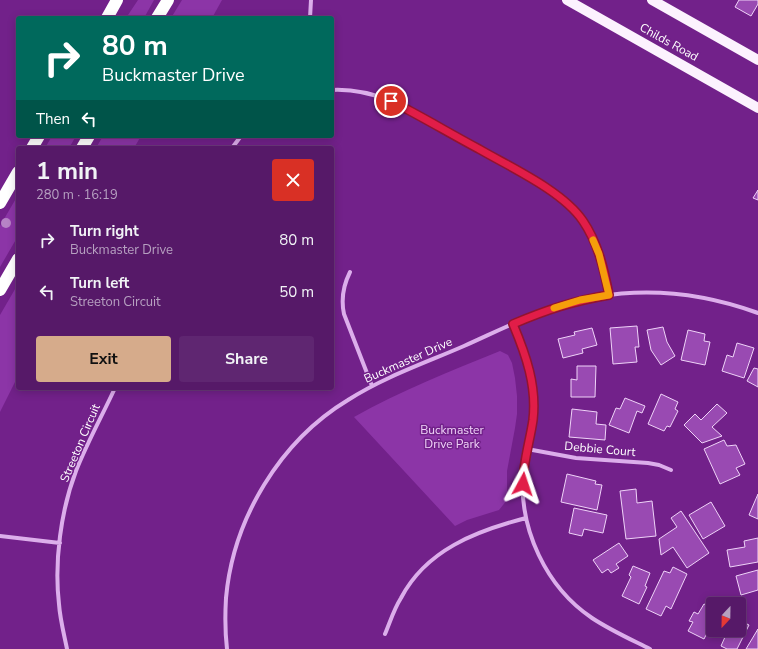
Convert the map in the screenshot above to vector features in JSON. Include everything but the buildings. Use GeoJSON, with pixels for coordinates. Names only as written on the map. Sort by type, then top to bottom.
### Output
{"type":"FeatureCollection","features":[{"type":"Feature","properties":{"kind":"highway"},"geometry":{"type":"LineString","coordinates":[[108,16],[117,0]]}},
{"type":"Feature","properties":{"kind":"highway"},"geometry":{"type":"LineString","coordinates":[[158,16],[168,0]]}},
{"type":"Feature","properties":{"kind":"highway"},"geometry":{"type":"LineString","coordinates":[[0,203],[16,175]]}},
{"type":"Feature","properties":{"kind":"highway"},"geometry":{"type":"LineString","coordinates":[[0,290],[16,262]]}},
{"type":"Feature","properties":{"kind":"main road","name":"Childs Road"},"geometry":{"type":"LineString","coordinates":[[567,0],[758,108]]}},
{"type":"Feature","properties":{"kind":"main road"},"geometry":{"type":"LineString","coordinates":[[652,0],[758,60]]}},
{"type":"Feature","properties":{"kind":"street"},"geometry":{"type":"LineString","coordinates":[[310,16],[311,0]]}},
{"type":"Feature","properties":{"kind":"street"},"geometry":{"type":"LineString","coordinates":[[334,90],[357,90],[377,95],[391,101],[524,175],[560,197],[583,220],[592,237],[599,254],[609,295]]}},
{"type":"Feature","properties":{"kind":"street"},"geometry":{"type":"LineString","coordinates":[[350,272],[343,292],[342,306],[372,386]]}},
{"type":"Feature","properties":{"kind":"street","name":"Buckmaster Drive"},"geometry":{"type":"LineString","coordinates":[[226,649],[226,597],[230,575],[248,515],[274,470],[285,456],[308,430],[325,415],[347,400],[372,386],[513,324],[548,310],[580,300],[609,295],[670,292],[720,301],[758,313]]}},
{"type":"Feature","properties":{"kind":"street"},"geometry":{"type":"LineString","coordinates":[[513,324],[527,360],[534,402],[533,419],[523,474],[523,494],[530,534],[547,571],[558,587],[573,603],[605,626],[650,649]]}},
{"type":"Feature","properties":{"kind":"street","name":"Streeton Circuit"},"geometry":{"type":"LineString","coordinates":[[67,649],[58,603],[58,572],[60,543],[68,496],[76,473],[114,390]]}},
{"type":"Feature","properties":{"kind":"street","name":"Debbie Court"},"geometry":{"type":"LineString","coordinates":[[527,449],[583,458],[648,463],[659,465],[671,470]]}},
{"type":"Feature","properties":{"kind":"street"},"geometry":{"type":"LineString","coordinates":[[385,634],[401,596],[426,566],[457,542],[495,526],[526,518]]}},
{"type":"Feature","properties":{"kind":"street"},"geometry":{"type":"LineString","coordinates":[[0,536],[60,543]]}},
{"type":"Feature","properties":{"kind":"green space"},"geometry":{"type":"Polygon","coordinates":[[[138,0],[154,0],[145,16],[127,16],[138,0]]]}},
{"type":"Feature","properties":{"kind":"green space"},"geometry":{"type":"Polygon","coordinates":[[[182,0],[222,0],[213,16],[172,16],[182,0]]]}},
{"type":"Feature","properties":{"kind":"green space"},"geometry":{"type":"Polygon","coordinates":[[[51,138],[75,138],[70,146],[46,146],[51,138]]]}},
{"type":"Feature","properties":{"kind":"green space"},"geometry":{"type":"Polygon","coordinates":[[[102,138],[140,138],[135,146],[97,146],[102,138]]]}},
{"type":"Feature","properties":{"kind":"green space"},"geometry":{"type":"Polygon","coordinates":[[[16,198],[16,239],[0,267],[0,226],[16,198]]]}},
{"type":"Feature","properties":{"kind":"green space"},"geometry":{"type":"Polygon","coordinates":[[[16,287],[16,380],[0,412],[0,315],[16,287]]]}},
{"type":"Feature","properties":{"kind":"green space","name":"Buckmaster Drive Park"},"geometry":{"type":"Polygon","coordinates":[[[500,351],[508,355],[512,363],[517,396],[517,414],[507,471],[507,500],[499,510],[467,520],[455,526],[354,417],[407,390],[500,351]]]}},
{"type":"Feature","properties":{"kind":"slow traffic"},"geometry":{"type":"LineString","coordinates":[[554,308],[580,300],[609,295],[604,271],[593,240]]}},
{"type":"Feature","properties":{"kind":"route"},"geometry":{"type":"LineString","coordinates":[[391,101],[524,175],[560,197],[583,220],[599,254],[609,295],[570,303],[513,324],[527,360],[534,402],[531,434],[523,474],[523,484]]}}]}
